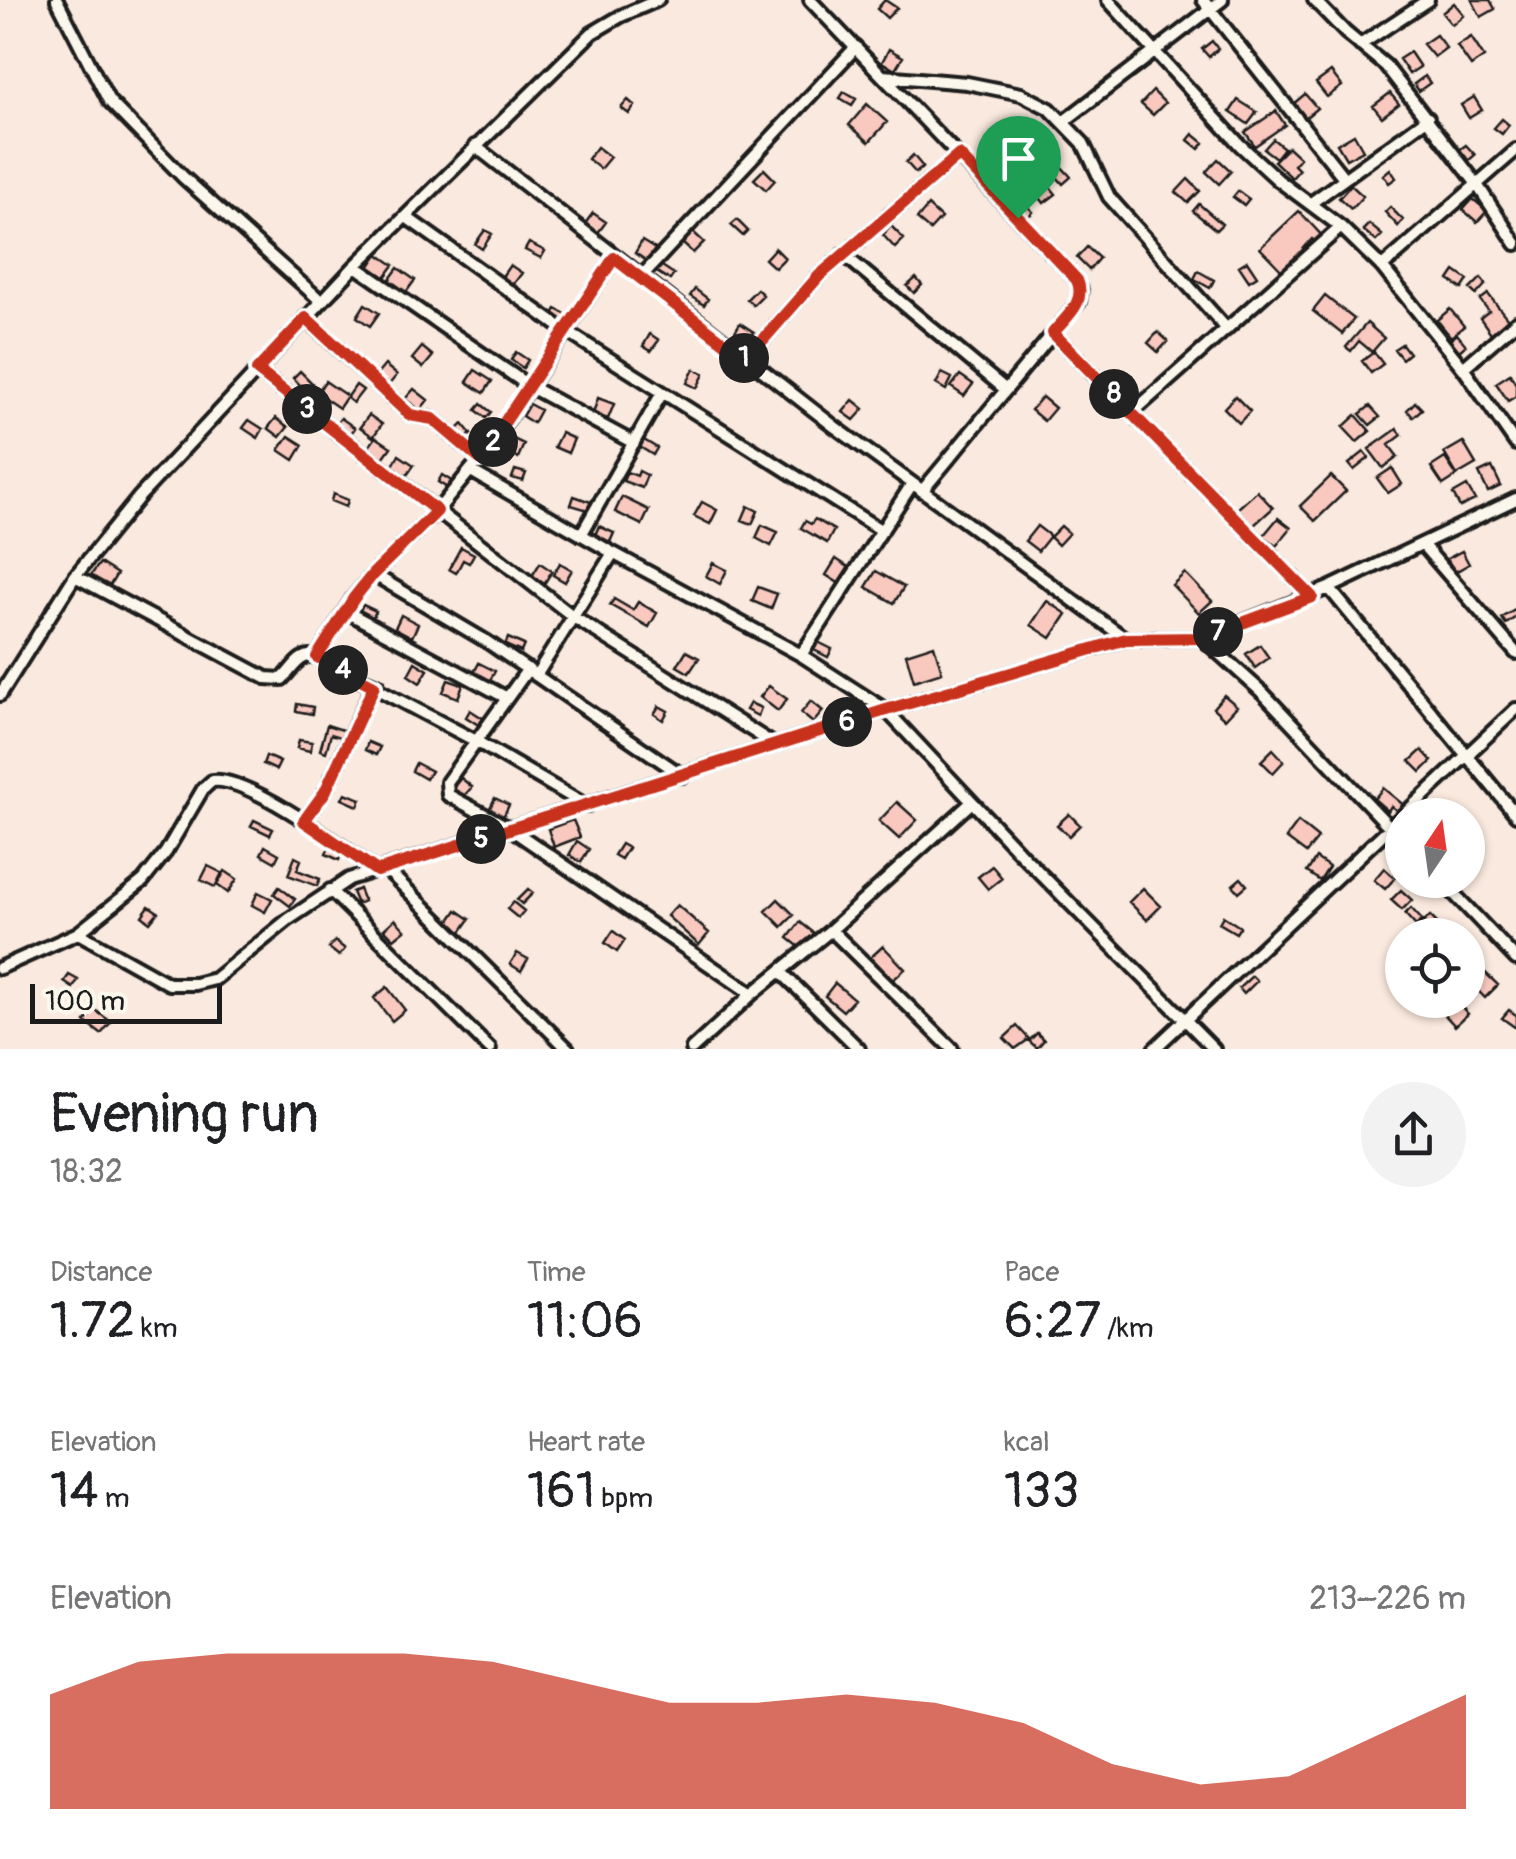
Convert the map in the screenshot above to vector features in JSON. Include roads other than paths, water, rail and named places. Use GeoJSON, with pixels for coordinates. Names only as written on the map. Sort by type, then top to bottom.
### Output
{"type":"FeatureCollection","features":[{"type":"Feature","properties":{"kind":"street"},"geometry":{"type":"LineString","coordinates":[[57,0],[109,101],[183,177],[322,301]]}},
{"type":"Feature","properties":{"kind":"street"},"geometry":{"type":"LineString","coordinates":[[0,695],[75,576],[139,497],[355,266],[592,33],[658,0]]}},
{"type":"Feature","properties":{"kind":"street"},"geometry":{"type":"LineString","coordinates":[[802,655],[882,530],[1006,390],[1078,302],[1082,290],[1077,280],[810,0]]}},
{"type":"Feature","properties":{"kind":"street"},"geometry":{"type":"LineString","coordinates":[[1108,0],[1240,146],[1278,180],[1312,202],[1382,267],[1463,368],[1516,444]]}},
{"type":"Feature","properties":{"kind":"street"},"geometry":{"type":"LineString","coordinates":[[1063,122],[1155,53],[1207,5],[1222,0]]}},
{"type":"Feature","properties":{"kind":"street"},"geometry":{"type":"LineString","coordinates":[[1314,0],[1386,66],[1476,182],[1516,244]]}},
{"type":"Feature","properties":{"kind":"street"},"geometry":{"type":"LineString","coordinates":[[1360,45],[1428,0]]}},
{"type":"Feature","properties":{"kind":"street"},"geometry":{"type":"LineString","coordinates":[[1207,5],[1344,178]]}},
{"type":"Feature","properties":{"kind":"street"},"geometry":{"type":"LineString","coordinates":[[640,278],[856,47]]}},
{"type":"Feature","properties":{"kind":"street"},"geometry":{"type":"LineString","coordinates":[[883,76],[967,83],[1020,94],[1050,109],[1083,144],[1109,197],[1227,329]]}},
{"type":"Feature","properties":{"kind":"street"},"geometry":{"type":"LineString","coordinates":[[1312,202],[1428,118]]}},
{"type":"Feature","properties":{"kind":"street"},"geometry":{"type":"LineString","coordinates":[[475,146],[746,359],[1126,639]]}},
{"type":"Feature","properties":{"kind":"street"},"geometry":{"type":"LineString","coordinates":[[1382,267],[1516,150]]}},
{"type":"Feature","properties":{"kind":"street"},"geometry":{"type":"LineString","coordinates":[[746,359],[819,276],[959,155]]}},
{"type":"Feature","properties":{"kind":"street"},"geometry":{"type":"LineString","coordinates":[[406,217],[564,330],[882,530]]}},
{"type":"Feature","properties":{"kind":"street"},"geometry":{"type":"LineString","coordinates":[[1132,412],[1341,227]]}},
{"type":"Feature","properties":{"kind":"street"},"geometry":{"type":"LineString","coordinates":[[843,254],[1006,390]]}},
{"type":"Feature","properties":{"kind":"street"},"geometry":{"type":"LineString","coordinates":[[317,657],[373,574],[472,471],[614,258]]}},
{"type":"Feature","properties":{"kind":"street"},"geometry":{"type":"LineString","coordinates":[[355,266],[529,386],[634,443]]}},
{"type":"Feature","properties":{"kind":"street"},"geometry":{"type":"LineString","coordinates":[[306,318],[410,415],[433,419],[480,459]]}},
{"type":"Feature","properties":{"kind":"street"},"geometry":{"type":"LineString","coordinates":[[1463,368],[1516,322]]}},
{"type":"Feature","properties":{"kind":"street"},"geometry":{"type":"LineString","coordinates":[[1053,333],[1312,597]]}},
{"type":"Feature","properties":{"kind":"street"},"geometry":{"type":"LineString","coordinates":[[257,370],[575,618],[775,745]]}},
{"type":"Feature","properties":{"kind":"street"},"geometry":{"type":"LineString","coordinates":[[581,535],[662,393]]}},
{"type":"Feature","properties":{"kind":"street"},"geometry":{"type":"LineString","coordinates":[[472,471],[802,655],[886,710],[1214,1049]]}},
{"type":"Feature","properties":{"kind":"street"},"geometry":{"type":"LineString","coordinates":[[78,933],[168,984],[216,979],[289,919],[349,879],[1126,639],[1202,638],[1312,597],[1516,499]]}},
{"type":"Feature","properties":{"kind":"street"},"geometry":{"type":"LineString","coordinates":[[1422,544],[1516,653]]}},
{"type":"Feature","properties":{"kind":"street"},"geometry":{"type":"LineString","coordinates":[[613,553],[575,618],[507,698],[445,790],[511,829],[752,994]]}},
{"type":"Feature","properties":{"kind":"street"},"geometry":{"type":"LineString","coordinates":[[373,574],[532,672],[683,776]]}},
{"type":"Feature","properties":{"kind":"street"},"geometry":{"type":"LineString","coordinates":[[75,576],[266,678],[282,679],[300,657],[317,657],[476,741],[587,806]]}},
{"type":"Feature","properties":{"kind":"street"},"geometry":{"type":"LineString","coordinates":[[1329,588],[1516,815]]}},
{"type":"Feature","properties":{"kind":"street"},"geometry":{"type":"LineString","coordinates":[[345,612],[507,698]]}},
{"type":"Feature","properties":{"kind":"street"},"geometry":{"type":"LineString","coordinates":[[1202,638],[1264,693],[1385,822]]}},
{"type":"Feature","properties":{"kind":"street"},"geometry":{"type":"LineString","coordinates":[[304,821],[325,792],[374,686]]}},
{"type":"Feature","properties":{"kind":"street"},"geometry":{"type":"LineString","coordinates":[[1419,798],[1516,710]]}},
{"type":"Feature","properties":{"kind":"street"},"geometry":{"type":"LineString","coordinates":[[0,968],[78,933],[143,881],[166,852],[203,789],[212,781],[238,784],[381,869],[568,1049]]}},
{"type":"Feature","properties":{"kind":"street"},"geometry":{"type":"LineString","coordinates":[[692,1049],[752,994],[832,930],[972,802]]}},
{"type":"Feature","properties":{"kind":"street"},"geometry":{"type":"LineString","coordinates":[[1154,1049],[1385,830]]}},
{"type":"Feature","properties":{"kind":"street"},"geometry":{"type":"LineString","coordinates":[[330,890],[490,1049]]}},
{"type":"Feature","properties":{"kind":"street"},"geometry":{"type":"LineString","coordinates":[[1458,898],[1516,959]]}},
{"type":"Feature","properties":{"kind":"street"},"geometry":{"type":"LineString","coordinates":[[832,930],[952,1049]]}},
{"type":"Feature","properties":{"kind":"street"},"geometry":{"type":"LineString","coordinates":[[781,972],[859,1049]]}}]}
